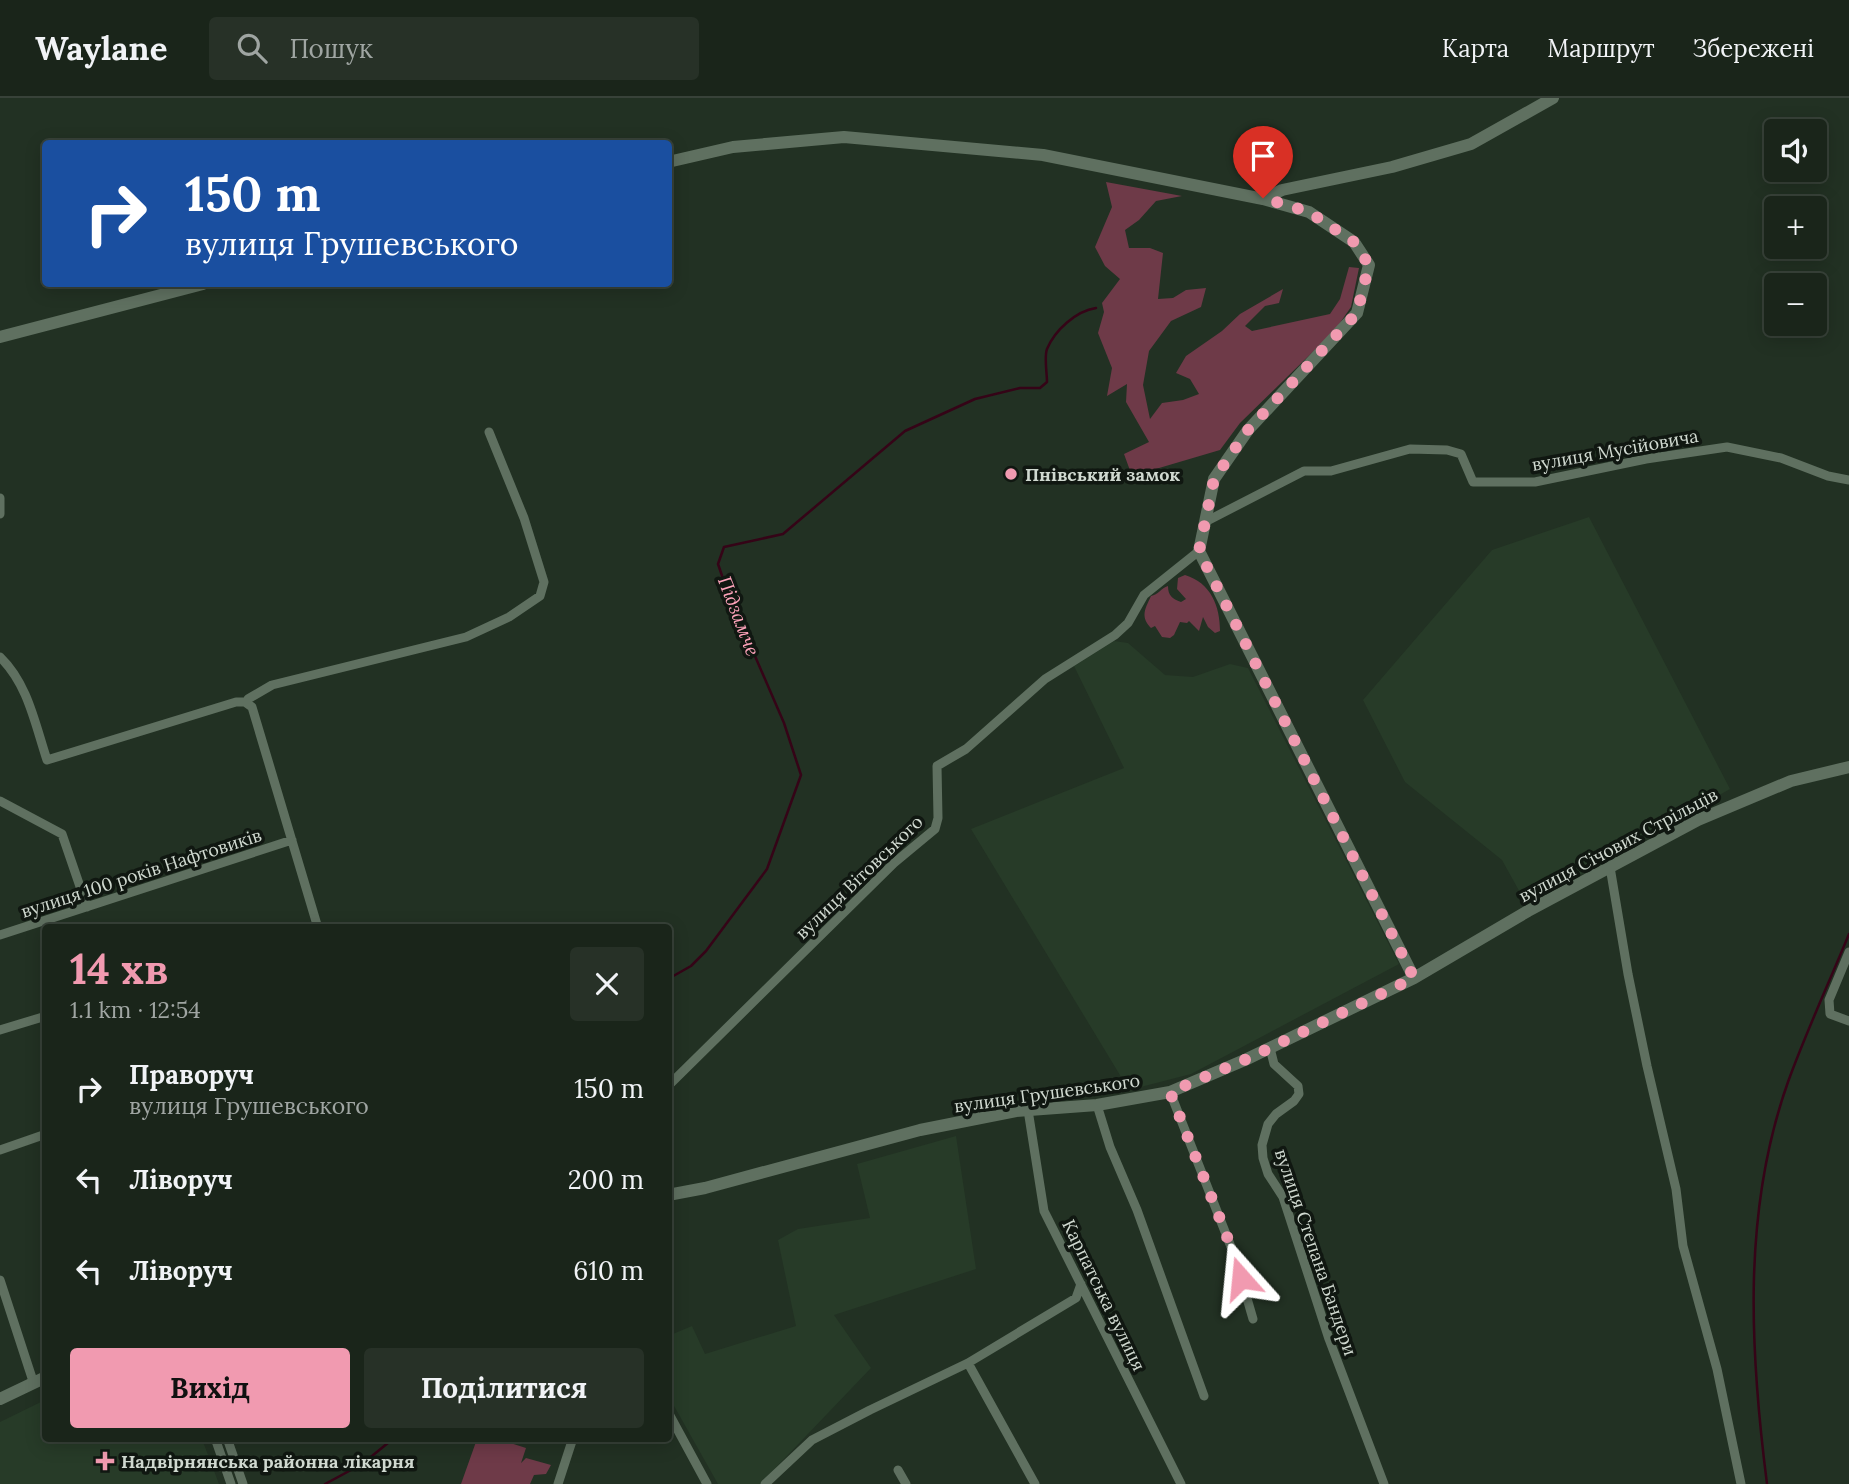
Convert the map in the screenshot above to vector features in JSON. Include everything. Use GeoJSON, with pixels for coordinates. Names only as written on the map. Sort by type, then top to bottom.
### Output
{"type":"FeatureCollection","features":[{"type":"Feature","properties":{"kind":"street"},"geometry":{"type":"LineString","coordinates":[[1263,198],[1282,190],[1392,167],[1471,144],[1553,98]]}},
{"type":"Feature","properties":{"kind":"street"},"geometry":{"type":"LineString","coordinates":[[672,161],[733,147],[844,137],[1043,155],[1263,198],[1309,212],[1354,242],[1369,265],[1357,313],[1248,430],[1214,479],[1199,551],[1414,978]]}},
{"type":"Feature","properties":{"kind":"street"},"geometry":{"type":"LineString","coordinates":[[0,337],[192,287]]}},
{"type":"Feature","properties":{"kind":"street"},"geometry":{"type":"LineString","coordinates":[[0,657],[23,685],[47,760],[236,702],[247,701],[272,685],[466,637],[509,617],[540,596],[544,582],[524,518],[489,432]]}},
{"type":"Feature","properties":{"kind":"street","name":"вулиця Мусійовича"},"geometry":{"type":"LineString","coordinates":[[1205,522],[1304,471],[1331,471],[1410,449],[1447,450],[1461,454],[1473,482],[1535,482],[1646,459],[1727,447],[1781,458],[1828,476],[1849,480]]}},
{"type":"Feature","properties":{"kind":"street"},"geometry":{"type":"LineString","coordinates":[[0,498],[0,514]]}},
{"type":"Feature","properties":{"kind":"street","name":"вулиця Вітовського"},"geometry":{"type":"LineString","coordinates":[[672,1082],[894,863],[935,829],[938,818],[937,766],[966,749],[1045,679],[1115,635],[1128,623],[1144,595],[1199,551]]}},
{"type":"Feature","properties":{"kind":"street"},"geometry":{"type":"LineString","coordinates":[[247,701],[252,707],[317,924]]}},
{"type":"Feature","properties":{"kind":"street","name":"вулиця Січових Стрільців"},"geometry":{"type":"LineString","coordinates":[[1414,978],[1528,911],[1664,837],[1749,797],[1791,781],[1849,766]]}},
{"type":"Feature","properties":{"kind":"street"},"geometry":{"type":"LineString","coordinates":[[0,801],[62,834],[87,906]]}},
{"type":"Feature","properties":{"kind":"street","name":"вулиця 100 років Нафтовиків"},"geometry":{"type":"LineString","coordinates":[[0,935],[292,840]]}},
{"type":"Feature","properties":{"kind":"street"},"geometry":{"type":"LineString","coordinates":[[1610,867],[1628,974],[1676,1189],[1683,1246],[1717,1369],[1741,1484]]}},
{"type":"Feature","properties":{"kind":"street"},"geometry":{"type":"LineString","coordinates":[[1849,952],[1829,1000],[1830,1014],[1849,1021]]}},
{"type":"Feature","properties":{"kind":"street","name":"вулиця Грушевського"},"geometry":{"type":"LineString","coordinates":[[672,1194],[705,1188],[920,1130],[1028,1110],[1097,1105],[1170,1092],[1414,978]]}},
{"type":"Feature","properties":{"kind":"street"},"geometry":{"type":"LineString","coordinates":[[0,1030],[42,1017]]}},
{"type":"Feature","properties":{"kind":"street","name":"вулиця Степана Бандери"},"geometry":{"type":"LineString","coordinates":[[1269,1048],[1274,1065],[1298,1086],[1299,1094],[1268,1124],[1262,1145],[1263,1158],[1268,1174],[1283,1197],[1333,1349],[1384,1484]]}},
{"type":"Feature","properties":{"kind":"street"},"geometry":{"type":"LineString","coordinates":[[1170,1092],[1235,1257],[1253,1319]]}},
{"type":"Feature","properties":{"kind":"street"},"geometry":{"type":"LineString","coordinates":[[1097,1105],[1110,1147],[1137,1210],[1204,1396]]}},
{"type":"Feature","properties":{"kind":"street","name":"Карпатська вулиця"},"geometry":{"type":"LineString","coordinates":[[1028,1110],[1044,1211],[1181,1484]]}},
{"type":"Feature","properties":{"kind":"street"},"geometry":{"type":"LineString","coordinates":[[0,1150],[42,1135]]}},
{"type":"Feature","properties":{"kind":"street"},"geometry":{"type":"LineString","coordinates":[[0,1280],[39,1379],[0,1399]]}},
{"type":"Feature","properties":{"kind":"street"},"geometry":{"type":"LineString","coordinates":[[765,1484],[812,1440],[968,1363],[1076,1298],[1081,1283]]}},
{"type":"Feature","properties":{"kind":"street"},"geometry":{"type":"LineString","coordinates":[[968,1363],[1035,1484]]}},
{"type":"Feature","properties":{"kind":"street"},"geometry":{"type":"LineString","coordinates":[[672,1419],[707,1484]]}},
{"type":"Feature","properties":{"kind":"street"},"geometry":{"type":"LineString","coordinates":[[216,1442],[231,1484]]}},
{"type":"Feature","properties":{"kind":"street"},"geometry":{"type":"LineString","coordinates":[[228,1442],[243,1484]]}},
{"type":"Feature","properties":{"kind":"street"},"geometry":{"type":"LineString","coordinates":[[558,1484],[572,1442]]}},
{"type":"Feature","properties":{"kind":"street"},"geometry":{"type":"LineString","coordinates":[[898,1470],[905,1484]]}},
{"type":"Feature","properties":{"kind":"shaded area"},"geometry":{"type":"Polygon","coordinates":[[[1106,182],[1182,196],[1156,201],[1139,220],[1125,230],[1129,248],[1150,248],[1163,253],[1158,299],[1173,298],[1186,290],[1206,288],[1201,307],[1171,321],[1149,351],[1143,385],[1150,419],[1162,403],[1199,394],[1190,379],[1176,373],[1186,356],[1222,331],[1240,314],[1283,289],[1279,303],[1265,306],[1245,326],[1252,331],[1330,314],[1340,299],[1349,267],[1359,268],[1351,307],[1335,330],[1240,423],[1220,450],[1132,476],[1124,454],[1149,442],[1126,402],[1127,384],[1107,396],[1112,368],[1098,333],[1104,312],[1102,303],[1120,279],[1105,266],[1095,247],[1112,207],[1106,182]]]}},
{"type":"Feature","properties":{"kind":"shaded area"},"geometry":{"type":"Polygon","coordinates":[[[1589,517],[1730,789],[1527,905],[1502,860],[1405,782],[1363,700],[1492,550],[1589,517]]]}},
{"type":"Feature","properties":{"kind":"shaded area"},"geometry":{"type":"Polygon","coordinates":[[[1185,575],[1208,590],[1216,604],[1220,631],[1215,633],[1203,617],[1199,631],[1189,621],[1180,622],[1174,635],[1170,638],[1162,637],[1155,626],[1151,628],[1146,620],[1147,605],[1151,596],[1168,586],[1173,598],[1181,602],[1186,599],[1177,589],[1178,578],[1185,575]]]}},
{"type":"Feature","properties":{"kind":"shaded area"},"geometry":{"type":"Polygon","coordinates":[[[1114,641],[1128,643],[1165,675],[1193,677],[1230,664],[1248,668],[1399,964],[1191,1074],[1129,1090],[971,829],[1124,768],[1074,666],[1114,641]]]}},
{"type":"Feature","properties":{"kind":"shaded area"},"geometry":{"type":"Polygon","coordinates":[[[956,1136],[976,1269],[834,1315],[871,1368],[760,1484],[718,1484],[672,1402],[672,1334],[692,1326],[705,1354],[796,1326],[778,1240],[798,1229],[870,1218],[857,1164],[956,1136]]]}},
{"type":"Feature","properties":{"kind":"shaded area","name":"Надвірнянська районна лікарня"},"geometry":{"type":"Polygon","coordinates":[[[42,1401],[42,1442],[203,1442],[219,1484],[0,1484],[0,1422],[42,1401]]]}},
{"type":"Feature","properties":{"kind":"shaded area"},"geometry":{"type":"Polygon","coordinates":[[[476,1442],[507,1442],[526,1448],[521,1463],[526,1458],[551,1465],[546,1474],[534,1475],[530,1484],[461,1484],[476,1442]]]}},
{"type":"Feature","properties":{"kind":"waterway","name":"Підзамче"},"geometry":{"type":"LineString","coordinates":[[672,977],[691,966],[706,951],[767,869],[801,775],[784,723],[729,596],[718,564],[724,547],[783,534],[905,431],[975,399],[1020,388],[1040,388],[1047,382],[1046,352],[1055,335],[1074,317],[1096,308]]}},
{"type":"Feature","properties":{"kind":"waterway"},"geometry":{"type":"LineString","coordinates":[[1767,1484],[1754,1332],[1757,1231],[1763,1181],[1773,1131],[1788,1082],[1849,934]]}},
{"type":"Feature","properties":{"kind":"waterway","name":"Підзамче"},"geometry":{"type":"LineString","coordinates":[[361,1465],[389,1442]]}},
{"type":"Feature","properties":{"kind":"waterway","name":"Підзамче"},"geometry":{"type":"LineString","coordinates":[[325,1484],[351,1470]]}},
{"type":"Feature","properties":{"kind":"place","name":"Пнівський замок"},"geometry":{"type":"Point","coordinates":[1011,474]}},
{"type":"Feature","properties":{"kind":"place","name":"Надвірнянська районна лікарня"},"geometry":{"type":"Point","coordinates":[105,1461]}},
{"type":"Feature","properties":{"kind":"route"},"geometry":{"type":"LineString","coordinates":[[1241,1278],[1170,1092],[1322,1024],[1414,978],[1199,551],[1214,479],[1248,430],[1357,313],[1369,265],[1354,242],[1309,212],[1263,198]]}}]}
